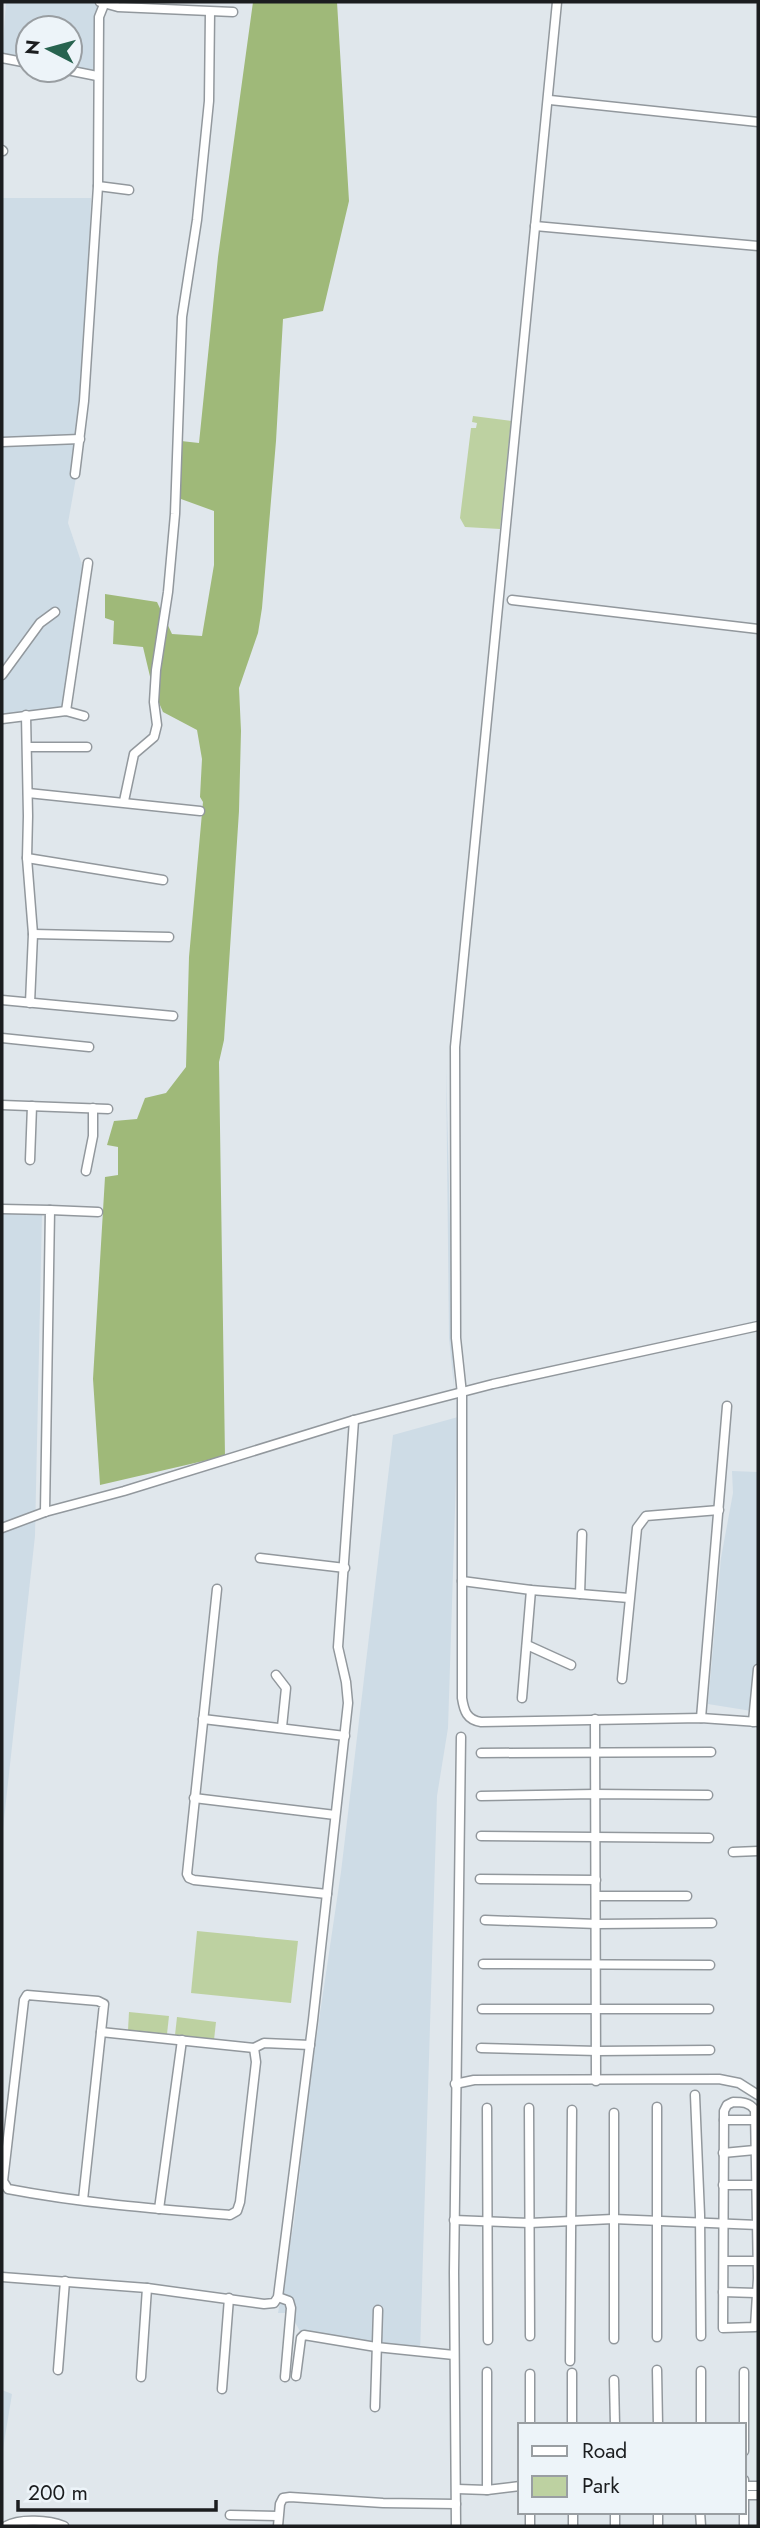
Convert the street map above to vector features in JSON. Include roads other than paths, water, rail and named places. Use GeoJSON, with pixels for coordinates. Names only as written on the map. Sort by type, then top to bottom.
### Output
{"type":"FeatureCollection","features":[{"type":"Feature","properties":{"kind":"street"},"geometry":{"type":"LineString","coordinates":[[75,474],[80,439],[98,186],[97,76],[99,17],[103,2],[118,7],[233,12]]}},
{"type":"Feature","properties":{"kind":"street"},"geometry":{"type":"LineString","coordinates":[[557,2],[550,100],[535,226],[455,1047],[456,1338],[462,1394],[462,1698],[468,1716],[481,1723],[701,1718],[756,1722],[758,1669]]}},
{"type":"Feature","properties":{"kind":"street"},"geometry":{"type":"LineString","coordinates":[[124,802],[134,754],[154,737],[157,725],[154,702],[156,670],[168,592],[175,514],[182,317],[197,220],[209,100],[210,12]]}},
{"type":"Feature","properties":{"kind":"street"},"geometry":{"type":"LineString","coordinates":[[84,73],[97,76]]}},
{"type":"Feature","properties":{"kind":"street"},"geometry":{"type":"LineString","coordinates":[[550,100],[758,122]]}},
{"type":"Feature","properties":{"kind":"street"},"geometry":{"type":"LineString","coordinates":[[98,186],[129,190]]}},
{"type":"Feature","properties":{"kind":"street"},"geometry":{"type":"LineString","coordinates":[[535,226],[758,246]]}},
{"type":"Feature","properties":{"kind":"street"},"geometry":{"type":"LineString","coordinates":[[2,442],[80,439]]}},
{"type":"Feature","properties":{"kind":"street"},"geometry":{"type":"LineString","coordinates":[[66,711],[88,563]]}},
{"type":"Feature","properties":{"kind":"street"},"geometry":{"type":"LineString","coordinates":[[512,600],[758,629]]}},
{"type":"Feature","properties":{"kind":"street"},"geometry":{"type":"LineString","coordinates":[[2,675],[40,622],[55,612]]}},
{"type":"Feature","properties":{"kind":"street"},"geometry":{"type":"LineString","coordinates":[[2,719],[66,711],[84,716]]}},
{"type":"Feature","properties":{"kind":"street"},"geometry":{"type":"LineString","coordinates":[[26,715],[27,858],[33,934],[30,1003]]}},
{"type":"Feature","properties":{"kind":"street"},"geometry":{"type":"LineString","coordinates":[[28,747],[87,747]]}},
{"type":"Feature","properties":{"kind":"street"},"geometry":{"type":"LineString","coordinates":[[28,793],[200,811]]}},
{"type":"Feature","properties":{"kind":"street"},"geometry":{"type":"LineString","coordinates":[[27,858],[163,880]]}},
{"type":"Feature","properties":{"kind":"street"},"geometry":{"type":"LineString","coordinates":[[33,934],[169,937]]}},
{"type":"Feature","properties":{"kind":"street"},"geometry":{"type":"LineString","coordinates":[[2,1000],[173,1016]]}},
{"type":"Feature","properties":{"kind":"street"},"geometry":{"type":"LineString","coordinates":[[2,1038],[89,1048]]}},
{"type":"Feature","properties":{"kind":"street"},"geometry":{"type":"LineString","coordinates":[[2,1105],[108,1109]]}},
{"type":"Feature","properties":{"kind":"street"},"geometry":{"type":"LineString","coordinates":[[30,1160],[32,1106]]}},
{"type":"Feature","properties":{"kind":"street"},"geometry":{"type":"LineString","coordinates":[[86,1171],[93,1136],[93,1108]]}},
{"type":"Feature","properties":{"kind":"street"},"geometry":{"type":"LineString","coordinates":[[2,1209],[98,1212]]}},
{"type":"Feature","properties":{"kind":"street"},"geometry":{"type":"LineString","coordinates":[[46,1512],[50,1210]]}},
{"type":"Feature","properties":{"kind":"street"},"geometry":{"type":"LineString","coordinates":[[2,1528],[46,1512],[124,1491],[354,1420],[493,1384],[758,1326]]}},
{"type":"Feature","properties":{"kind":"street"},"geometry":{"type":"LineString","coordinates":[[701,1718],[727,1406]]}},
{"type":"Feature","properties":{"kind":"street"},"geometry":{"type":"LineString","coordinates":[[2,2277],[147,2288],[271,2304],[278,2297],[345,1736],[348,1691],[338,1647],[354,1420]]}},
{"type":"Feature","properties":{"kind":"street"},"geometry":{"type":"LineString","coordinates":[[622,1679],[637,1528],[646,1516],[719,1510]]}},
{"type":"Feature","properties":{"kind":"street"},"geometry":{"type":"LineString","coordinates":[[580,1594],[582,1534]]}},
{"type":"Feature","properties":{"kind":"street"},"geometry":{"type":"LineString","coordinates":[[260,1558],[345,1568]]}},
{"type":"Feature","properties":{"kind":"street"},"geometry":{"type":"LineString","coordinates":[[461,1581],[629,1598]]}},
{"type":"Feature","properties":{"kind":"street"},"geometry":{"type":"LineString","coordinates":[[217,1589],[187,1874],[189,1878],[327,1894]]}},
{"type":"Feature","properties":{"kind":"street"},"geometry":{"type":"LineString","coordinates":[[522,1698],[531,1590]]}},
{"type":"Feature","properties":{"kind":"street"},"geometry":{"type":"LineString","coordinates":[[527,1645],[571,1665]]}},
{"type":"Feature","properties":{"kind":"street"},"geometry":{"type":"LineString","coordinates":[[276,1675],[286,1688],[282,1727]]}},
{"type":"Feature","properties":{"kind":"street"},"geometry":{"type":"LineString","coordinates":[[203,1718],[345,1736]]}},
{"type":"Feature","properties":{"kind":"street"},"geometry":{"type":"LineString","coordinates":[[595,1719],[596,2081]]}},
{"type":"Feature","properties":{"kind":"street"},"geometry":{"type":"LineString","coordinates":[[456,2526],[454,2220],[461,1737]]}},
{"type":"Feature","properties":{"kind":"street"},"geometry":{"type":"LineString","coordinates":[[481,1754],[711,1752]]}},
{"type":"Feature","properties":{"kind":"street"},"geometry":{"type":"LineString","coordinates":[[481,1796],[708,1795]]}},
{"type":"Feature","properties":{"kind":"street"},"geometry":{"type":"LineString","coordinates":[[194,1798],[335,1815]]}},
{"type":"Feature","properties":{"kind":"street"},"geometry":{"type":"LineString","coordinates":[[481,1836],[709,1838]]}},
{"type":"Feature","properties":{"kind":"street"},"geometry":{"type":"LineString","coordinates":[[733,1852],[758,1851]]}},
{"type":"Feature","properties":{"kind":"street"},"geometry":{"type":"LineString","coordinates":[[480,1879],[596,1880]]}},
{"type":"Feature","properties":{"kind":"street"},"geometry":{"type":"LineString","coordinates":[[596,1896],[687,1896]]}},
{"type":"Feature","properties":{"kind":"street"},"geometry":{"type":"LineString","coordinates":[[485,1920],[597,1924],[712,1923]]}},
{"type":"Feature","properties":{"kind":"street"},"geometry":{"type":"LineString","coordinates":[[483,1964],[710,1965]]}},
{"type":"Feature","properties":{"kind":"street"},"geometry":{"type":"LineString","coordinates":[[83,2200],[104,2004],[98,2001],[27,1995],[24,2000],[3,2181],[8,2189],[83,2200],[159,2209],[230,2215],[237,2211],[256,2062],[254,2048]]}},
{"type":"Feature","properties":{"kind":"street"},"geometry":{"type":"LineString","coordinates":[[482,2009],[709,2009]]}},
{"type":"Feature","properties":{"kind":"street"},"geometry":{"type":"LineString","coordinates":[[101,2032],[254,2048],[264,2043],[310,2045]]}},
{"type":"Feature","properties":{"kind":"street"},"geometry":{"type":"LineString","coordinates":[[159,2209],[182,2040]]}},
{"type":"Feature","properties":{"kind":"street"},"geometry":{"type":"LineString","coordinates":[[481,2048],[710,2050]]}},
{"type":"Feature","properties":{"kind":"street"},"geometry":{"type":"LineString","coordinates":[[455,2084],[474,2080],[730,2080],[758,2095]]}},
{"type":"Feature","properties":{"kind":"street"},"geometry":{"type":"LineString","coordinates":[[695,2095],[701,2336]]}},
{"type":"Feature","properties":{"kind":"street"},"geometry":{"type":"LineString","coordinates":[[733,2102],[744,2102],[752,2106],[756,2114],[758,2278],[755,2327],[723,2328],[724,2120],[724,2111],[727,2105],[733,2102]]}},
{"type":"Feature","properties":{"kind":"street"},"geometry":{"type":"LineString","coordinates":[[657,2107],[657,2337]]}},
{"type":"Feature","properties":{"kind":"street"},"geometry":{"type":"LineString","coordinates":[[487,2108],[488,2340]]}},
{"type":"Feature","properties":{"kind":"street"},"geometry":{"type":"LineString","coordinates":[[529,2108],[530,2336]]}},
{"type":"Feature","properties":{"kind":"street"},"geometry":{"type":"LineString","coordinates":[[570,2361],[572,2110]]}},
{"type":"Feature","properties":{"kind":"street"},"geometry":{"type":"LineString","coordinates":[[614,2113],[614,2339]]}},
{"type":"Feature","properties":{"kind":"street"},"geometry":{"type":"LineString","coordinates":[[724,2120],[756,2114]]}},
{"type":"Feature","properties":{"kind":"street"},"geometry":{"type":"LineString","coordinates":[[723,2153],[756,2144]]}},
{"type":"Feature","properties":{"kind":"street"},"geometry":{"type":"LineString","coordinates":[[723,2185],[756,2185]]}},
{"type":"Feature","properties":{"kind":"street"},"geometry":{"type":"LineString","coordinates":[[454,2220],[530,2223],[612,2219],[758,2225]]}},
{"type":"Feature","properties":{"kind":"street"},"geometry":{"type":"LineString","coordinates":[[723,2261],[757,2261]]}},
{"type":"Feature","properties":{"kind":"street"},"geometry":{"type":"LineString","coordinates":[[58,2370],[65,2281]]}},
{"type":"Feature","properties":{"kind":"street"},"geometry":{"type":"LineString","coordinates":[[141,2377],[147,2288]]}},
{"type":"Feature","properties":{"kind":"street"},"geometry":{"type":"LineString","coordinates":[[723,2292],[756,2293]]}},
{"type":"Feature","properties":{"kind":"street"},"geometry":{"type":"LineString","coordinates":[[278,2297],[289,2301],[291,2308],[285,2377]]}},
{"type":"Feature","properties":{"kind":"street"},"geometry":{"type":"LineString","coordinates":[[222,2389],[229,2298]]}},
{"type":"Feature","properties":{"kind":"street"},"geometry":{"type":"LineString","coordinates":[[375,2407],[378,2310]]}},
{"type":"Feature","properties":{"kind":"street"},"geometry":{"type":"LineString","coordinates":[[296,2376],[301,2338],[304,2335],[376,2347],[454,2355]]}},
{"type":"Feature","properties":{"kind":"street"},"geometry":{"type":"LineString","coordinates":[[657,2370],[658,2423]]}},
{"type":"Feature","properties":{"kind":"street"},"geometry":{"type":"LineString","coordinates":[[701,2371],[701,2423]]}},
{"type":"Feature","properties":{"kind":"street"},"geometry":{"type":"LineString","coordinates":[[487,2372],[487,2490]]}},
{"type":"Feature","properties":{"kind":"street"},"geometry":{"type":"LineString","coordinates":[[744,2372],[744,2423]]}},
{"type":"Feature","properties":{"kind":"street"},"geometry":{"type":"LineString","coordinates":[[572,2373],[572,2423]]}},
{"type":"Feature","properties":{"kind":"street"},"geometry":{"type":"LineString","coordinates":[[530,2374],[530,2423]]}},
{"type":"Feature","properties":{"kind":"street"},"geometry":{"type":"LineString","coordinates":[[614,2380],[615,2423]]}},
{"type":"Feature","properties":{"kind":"street"},"geometry":{"type":"LineString","coordinates":[[457,2489],[487,2490],[518,2486]]}},
{"type":"Feature","properties":{"kind":"street"},"geometry":{"type":"LineString","coordinates":[[278,2526],[279,2504],[283,2498],[290,2497],[456,2504]]}},
{"type":"Feature","properties":{"kind":"street"},"geometry":{"type":"LineString","coordinates":[[230,2515],[278,2516]]}},
{"type":"Feature","properties":{"kind":"street"},"geometry":{"type":"LineString","coordinates":[[6,2526],[47,2521],[64,2526]]}}]}
